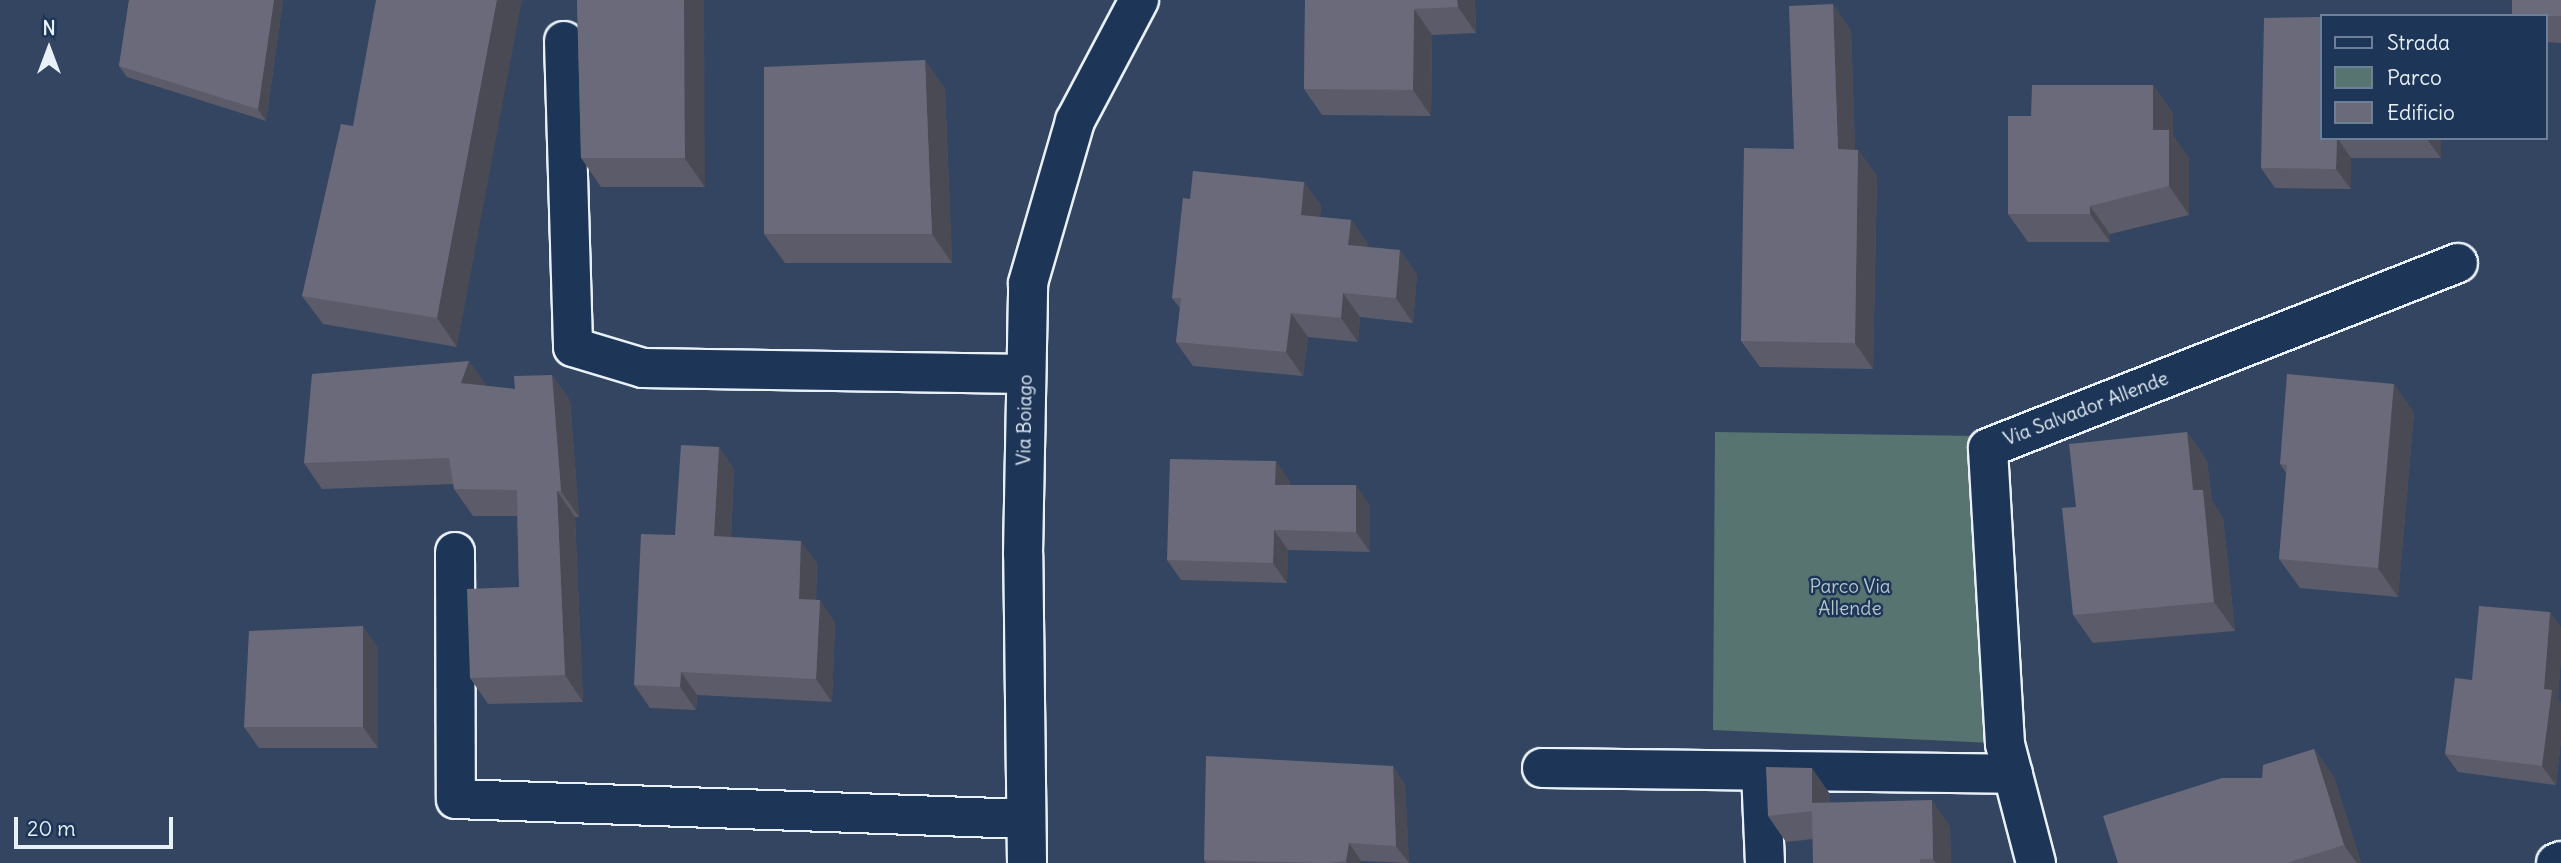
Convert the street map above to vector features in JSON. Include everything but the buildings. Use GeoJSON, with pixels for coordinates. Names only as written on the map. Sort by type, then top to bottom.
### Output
{"type":"FeatureCollection","features":[{"type":"Feature","properties":{"kind":"street","name":"Via Boiago"},"geometry":{"type":"LineString","coordinates":[[1027,863],[1028,283],[1075,121],[1139,0]]}},
{"type":"Feature","properties":{"kind":"street"},"geometry":{"type":"LineString","coordinates":[[564,41],[573,347],[643,368],[1026,374]]}},
{"type":"Feature","properties":{"kind":"street","name":"Via Salvador Allende"},"geometry":{"type":"LineString","coordinates":[[2036,863],[2005,744],[1988,448],[2458,262]]}},
{"type":"Feature","properties":{"kind":"street"},"geometry":{"type":"LineString","coordinates":[[455,552],[456,799],[1026,819]]}},
{"type":"Feature","properties":{"kind":"street"},"geometry":{"type":"LineString","coordinates":[[1542,768],[2013,774]]}},
{"type":"Feature","properties":{"kind":"street"},"geometry":{"type":"LineString","coordinates":[[1761,772],[1765,863]]}},
{"type":"Feature","properties":{"kind":"street"},"geometry":{"type":"LineString","coordinates":[[2556,863],[2561,861]]}},
{"type":"Feature","properties":{"kind":"green space","name":"Parco Via Allende"},"geometry":{"type":"Polygon","coordinates":[[[1715,432],[1976,436],[1993,743],[1713,730],[1715,432]]]}}]}
